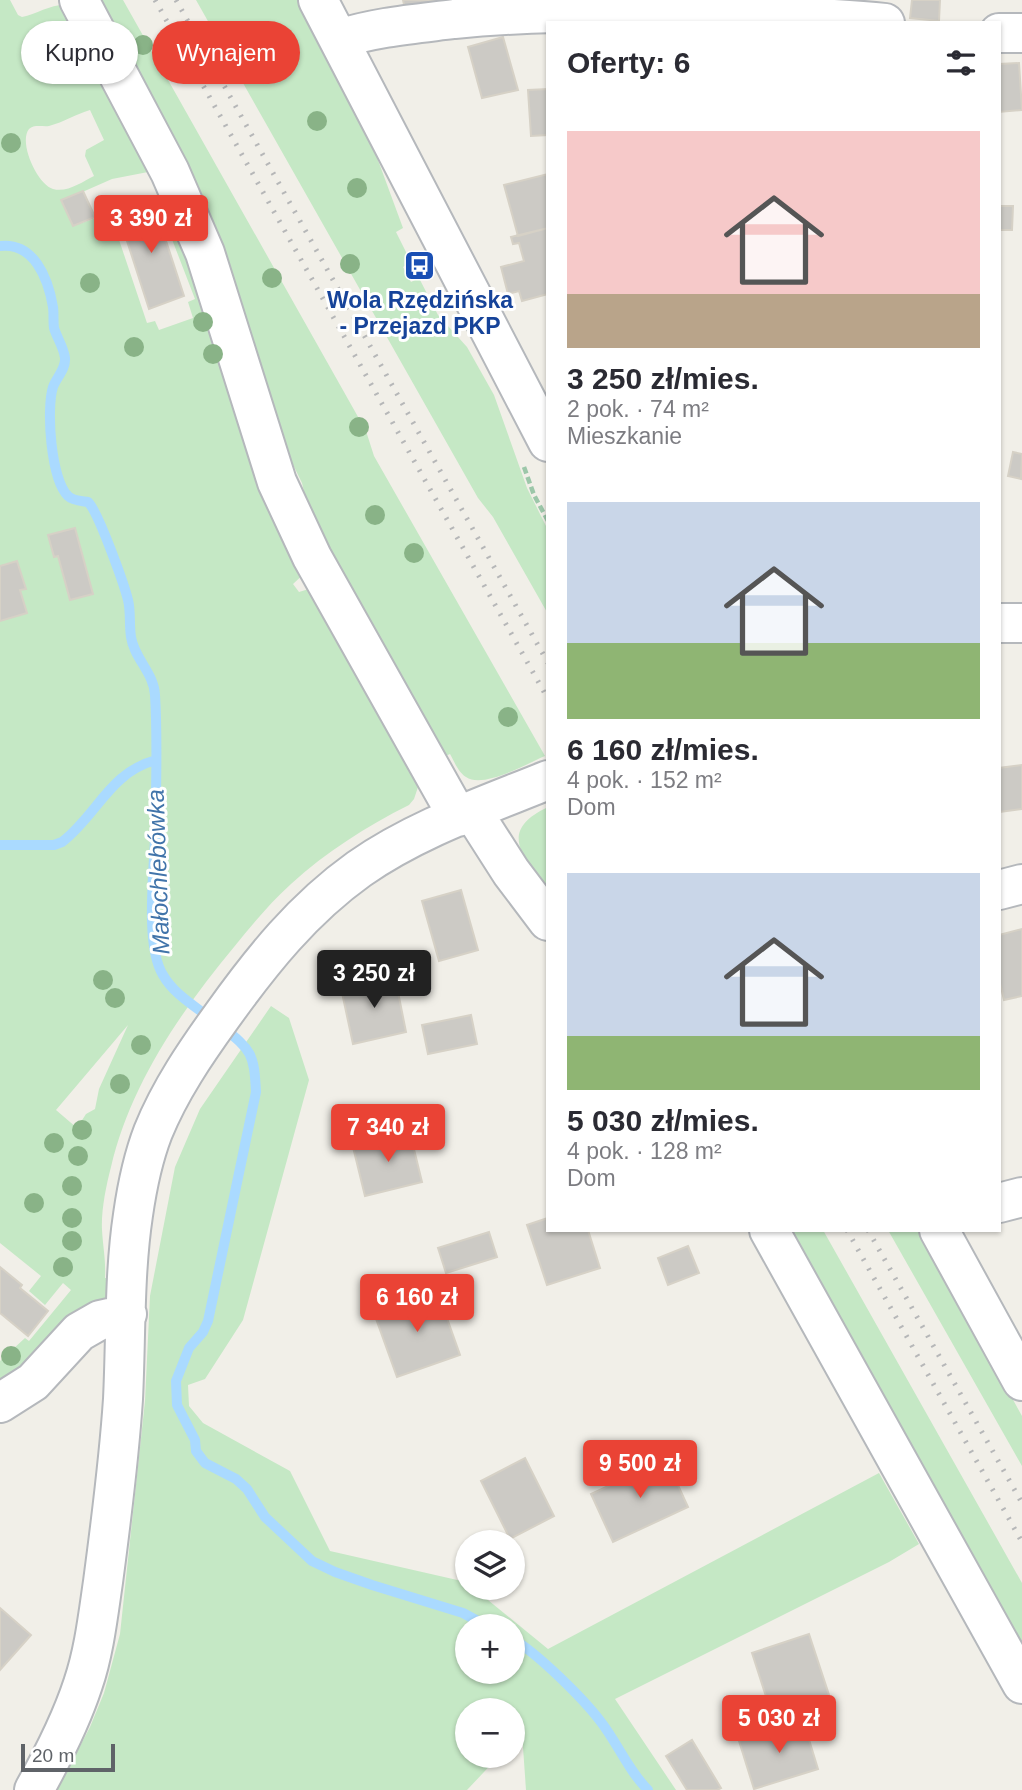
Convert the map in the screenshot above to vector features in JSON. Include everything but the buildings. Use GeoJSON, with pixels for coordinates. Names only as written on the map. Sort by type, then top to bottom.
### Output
{"type":"FeatureCollection","features":[{"type":"Feature","properties":{"kind":"street"},"geometry":{"type":"LineString","coordinates":[[79,0],[170,172],[205,253],[277,482],[312,557],[465,814],[546,918]]}},
{"type":"Feature","properties":{"kind":"street"},"geometry":{"type":"LineString","coordinates":[[318,0],[546,438]]}},
{"type":"Feature","properties":{"kind":"street"},"geometry":{"type":"LineString","coordinates":[[339,39],[398,25],[575,10],[845,21]]}},
{"type":"Feature","properties":{"kind":"street"},"geometry":{"type":"LineString","coordinates":[[1001,33],[1022,33]]}},
{"type":"Feature","properties":{"kind":"street"},"geometry":{"type":"LineString","coordinates":[[1001,623],[1022,623]]}},
{"type":"Feature","properties":{"kind":"street"},"geometry":{"type":"LineString","coordinates":[[34,1790],[64,1731],[84,1683],[95,1636],[122,1402],[132,1219],[140,1177],[153,1133],[174,1089],[194,1054],[244,985],[313,905],[360,869],[401,843],[546,781]]}},
{"type":"Feature","properties":{"kind":"street"},"geometry":{"type":"LineString","coordinates":[[1001,889],[1022,884]]}},
{"type":"Feature","properties":{"kind":"street"},"geometry":{"type":"LineString","coordinates":[[1001,1202],[1022,1197]]}},
{"type":"Feature","properties":{"kind":"street"},"geometry":{"type":"LineString","coordinates":[[770,1232],[1022,1684]]}},
{"type":"Feature","properties":{"kind":"street"},"geometry":{"type":"LineString","coordinates":[[940,1232],[1022,1381]]}},
{"type":"Feature","properties":{"kind":"street"},"geometry":{"type":"LineString","coordinates":[[0,1403],[33,1381],[79,1332],[100,1320],[127,1314]]}},
{"type":"Feature","properties":{"kind":"green space"},"geometry":{"type":"Polygon","coordinates":[[[0,0],[10,0],[18,15],[22,17],[68,5],[76,21],[21,21],[21,84],[106,84],[148,172],[112,179],[62,201],[73,226],[110,213],[147,323],[155,321],[159,330],[193,318],[188,302],[195,299],[158,203],[156,185],[159,184],[307,571],[293,584],[299,592],[312,588],[418,787],[409,805],[362,831],[304,872],[261,915],[195,997],[144,1078],[120,1137],[109,1174],[102,1230],[105,1278],[115,1278],[111,1295],[0,1389],[0,1361],[25,1338],[29,1341],[71,1290],[63,1283],[45,1305],[29,1291],[41,1276],[0,1243],[0,0]],[[90,110],[49,126],[33,127],[26,135],[28,153],[36,172],[47,186],[58,190],[69,188],[94,176],[85,156],[86,150],[104,140],[90,110]],[[128,1025],[56,1110],[77,1128],[86,1114],[95,1109],[99,1089],[128,1025]]]}},
{"type":"Feature","properties":{"kind":"green space"},"geometry":{"type":"Polygon","coordinates":[[[90,0],[123,0],[135,21],[99,21],[90,0]]]}},
{"type":"Feature","properties":{"kind":"green space"},"geometry":{"type":"Polygon","coordinates":[[[196,0],[299,0],[368,133],[403,228],[396,232],[411,262],[403,267],[411,282],[419,278],[438,315],[467,347],[494,395],[527,488],[546,526],[546,610],[493,517],[478,498],[244,84],[300,84],[300,21],[208,21],[196,0]]]}},
{"type":"Feature","properties":{"kind":"green space"},"geometry":{"type":"Polygon","coordinates":[[[138,27],[152,51],[152,84],[170,84],[366,431],[374,456],[545,756],[505,774],[483,780],[473,780],[463,775],[450,754],[441,758],[309,513],[302,483],[274,426],[126,84],[138,84],[138,27]]]}},
{"type":"Feature","properties":{"kind":"green space"},"geometry":{"type":"Polygon","coordinates":[[[546,808],[546,887],[530,866],[520,845],[519,835],[523,825],[546,808]]]}},
{"type":"Feature","properties":{"kind":"green space"},"geometry":{"type":"Polygon","coordinates":[[[271,1006],[289,1018],[309,1080],[243,1320],[205,1379],[188,1385],[189,1406],[203,1423],[290,1471],[330,1551],[455,1579],[455,1600],[488,1600],[505,1614],[455,1614],[455,1684],[525,1684],[525,1630],[548,1649],[879,1473],[919,1544],[889,1562],[615,1699],[676,1790],[526,1790],[525,1698],[455,1698],[455,1768],[488,1768],[467,1790],[57,1790],[90,1727],[104,1693],[120,1634],[145,1401],[150,1296],[175,1167],[200,1109],[271,1006]]]}},
{"type":"Feature","properties":{"kind":"green space"},"geometry":{"type":"Polygon","coordinates":[[[785,1232],[824,1232],[1022,1583],[1022,1658],[785,1232]]]}},
{"type":"Feature","properties":{"kind":"green space"},"geometry":{"type":"Polygon","coordinates":[[[889,1232],[920,1232],[1022,1416],[1022,1466],[889,1232]]]}},
{"type":"Feature","properties":{"kind":"waterway","name":"Małochlebówka"},"geometry":{"type":"LineString","coordinates":[[0,246],[12,246],[30,256],[43,274],[47,285],[53,307],[54,328],[65,358],[51,397],[50,427],[54,460],[62,488],[75,500],[88,502],[98,519],[128,600],[133,645],[154,687],[156,766],[152,928],[157,962],[172,987],[210,1018]]}},
{"type":"Feature","properties":{"kind":"waterway"},"geometry":{"type":"LineString","coordinates":[[0,845],[54,845],[62,842],[115,784],[140,766],[156,760]]}},
{"type":"Feature","properties":{"kind":"waterway","name":"Małochlebówka"},"geometry":{"type":"LineString","coordinates":[[222,1027],[250,1054],[256,1092],[208,1321],[203,1332],[189,1348],[176,1381],[177,1405],[195,1440],[196,1451],[205,1463],[236,1479],[247,1489],[265,1517],[312,1561],[372,1585],[465,1614]]}},
{"type":"Feature","properties":{"kind":"waterway","name":"Małochlebówka"},"geometry":{"type":"LineString","coordinates":[[525,1648],[583,1701],[601,1722],[648,1790]]}},
{"type":"Feature","properties":{"kind":"railway"},"geometry":{"type":"LineString","coordinates":[[155,0],[546,695]]}},
{"type":"Feature","properties":{"kind":"railway"},"geometry":{"type":"LineString","coordinates":[[176,0],[546,659]]}},
{"type":"Feature","properties":{"kind":"railway"},"geometry":{"type":"LineString","coordinates":[[848,1232],[1022,1542]]}},
{"type":"Feature","properties":{"kind":"railway"},"geometry":{"type":"LineString","coordinates":[[869,1232],[1022,1503]]}},
{"type":"Feature","properties":{"kind":"place","name":"Wola Rzędzińska - Przejazd PKP"},"geometry":{"type":"Point","coordinates":[420,266]}}]}
